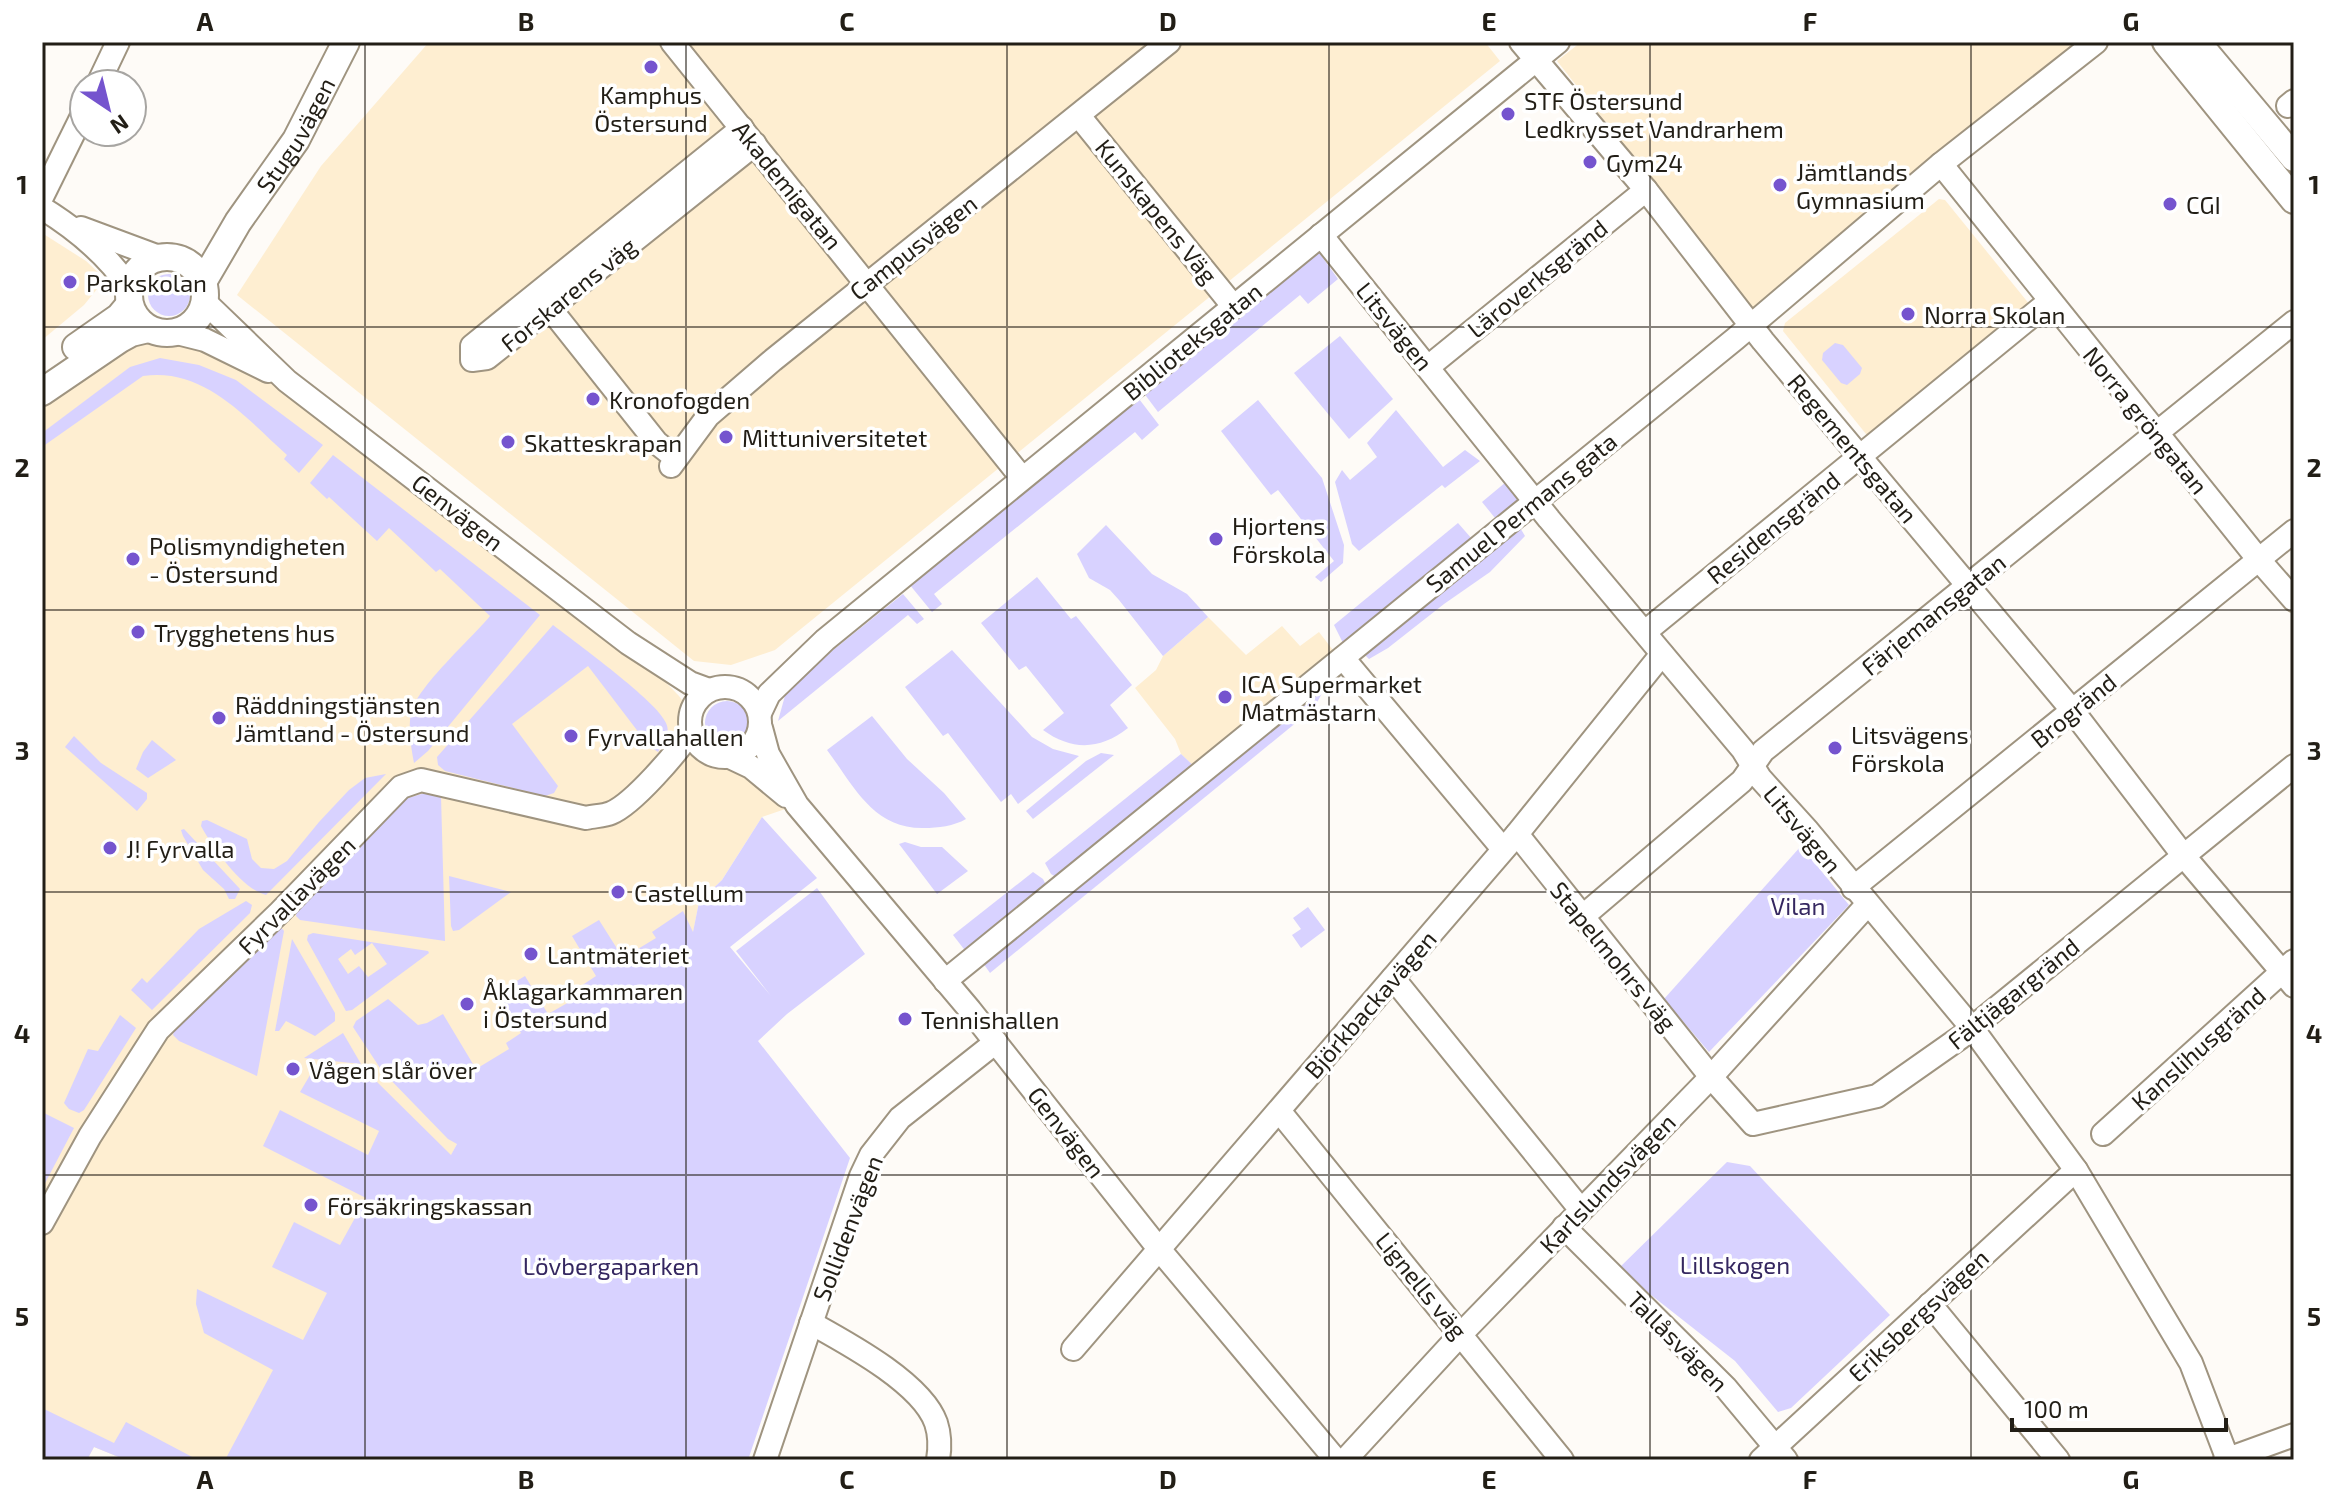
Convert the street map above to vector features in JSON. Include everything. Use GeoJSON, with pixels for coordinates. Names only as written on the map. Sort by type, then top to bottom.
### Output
{"type":"FeatureCollection","features":[{"type":"Feature","properties":{"kind":"main road","name":"Stuguvägen"},"geometry":{"type":"LineString","coordinates":[[204,292],[238,222],[296,140],[346,42]]}},
{"type":"Feature","properties":{"kind":"main road"},"geometry":{"type":"LineString","coordinates":[[2166,42],[2294,200]]}},
{"type":"Feature","properties":{"kind":"main road"},"geometry":{"type":"LineString","coordinates":[[2197,42],[2294,158]]}},
{"type":"Feature","properties":{"kind":"main road","name":"Stuguvägen"},"geometry":{"type":"LineString","coordinates":[[171,258],[238,222]]}},
{"type":"Feature","properties":{"kind":"main road"},"geometry":{"type":"LineString","coordinates":[[42,372],[119,317],[135,273],[145,263],[171,258],[195,269],[204,292],[200,315],[190,326],[177,333],[162,334],[148,329],[136,319],[129,296]]}},
{"type":"Feature","properties":{"kind":"main road"},"geometry":{"type":"LineString","coordinates":[[42,392],[120,339],[148,329]]}},
{"type":"Feature","properties":{"kind":"street"},"geometry":{"type":"LineString","coordinates":[[106,68],[118,42]]}},
{"type":"Feature","properties":{"kind":"street","name":"Akademigatan"},"geometry":{"type":"LineString","coordinates":[[672,42],[1022,478]]}},
{"type":"Feature","properties":{"kind":"street","name":"Campusvägen"},"geometry":{"type":"LineString","coordinates":[[674,462],[708,416],[867,283],[1169,42]]}},
{"type":"Feature","properties":{"kind":"street","name":"Regementsgatan"},"geometry":{"type":"LineString","coordinates":[[1521,42],[1646,190],[1859,457],[2072,710],[2183,855],[2290,973]]}},
{"type":"Feature","properties":{"kind":"street","name":"Biblioteksgatan"},"geometry":{"type":"LineString","coordinates":[[760,720],[769,694],[825,640],[1558,42]]}},
{"type":"Feature","properties":{"kind":"street","name":"Samuel Permans gata"},"geometry":{"type":"LineString","coordinates":[[945,981],[1751,325],[1941,164],[2096,42]]}},
{"type":"Feature","properties":{"kind":"street","name":"Kunskapens Väg"},"geometry":{"type":"LineString","coordinates":[[1079,116],[1234,307]]}},
{"type":"Feature","properties":{"kind":"street","name":"Forskarens väg"},"geometry":{"type":"LineString","coordinates":[[674,462],[544,301],[748,136]]}},
{"type":"Feature","properties":{"kind":"street"},"geometry":{"type":"LineString","coordinates":[[42,197],[68,144]]}},
{"type":"Feature","properties":{"kind":"street","name":"Norra gröngatan"},"geometry":{"type":"LineString","coordinates":[[1941,164],[2294,600]]}},
{"type":"Feature","properties":{"kind":"street","name":"Läroverksgränd"},"geometry":{"type":"LineString","coordinates":[[1428,367],[1646,190]]}},
{"type":"Feature","properties":{"kind":"street"},"geometry":{"type":"LineString","coordinates":[[42,208],[69,224],[109,259],[129,296]]}},
{"type":"Feature","properties":{"kind":"street"},"geometry":{"type":"LineString","coordinates":[[69,224],[171,258]]}},
{"type":"Feature","properties":{"kind":"street","name":"Litsvägen"},"geometry":{"type":"LineString","coordinates":[[1321,235],[1534,501],[1753,765],[1760,778],[1972,1028],[2076,1170],[2191,1363],[2227,1459]]}},
{"type":"Feature","properties":{"kind":"street","name":"Genvägen"},"geometry":{"type":"LineString","coordinates":[[204,292],[287,381],[628,643],[690,683],[709,690]]}},
{"type":"Feature","properties":{"kind":"street","name":"Residensgränd"},"geometry":{"type":"LineString","coordinates":[[1645,632],[2050,301]]}},
{"type":"Feature","properties":{"kind":"street","name":"Färjemansgatan"},"geometry":{"type":"LineString","coordinates":[[1582,917],[1742,781],[1763,751],[2294,322]]}},
{"type":"Feature","properties":{"kind":"street","name":"Genvägen"},"geometry":{"type":"LineString","coordinates":[[177,333],[205,340],[287,381]]}},
{"type":"Feature","properties":{"kind":"street","name":"Brogränd"},"geometry":{"type":"LineString","coordinates":[[1860,896],[2072,710],[2294,531]]}},
{"type":"Feature","properties":{"kind":"street","name":"Biblioteksgatan"},"geometry":{"type":"LineString","coordinates":[[744,690],[825,640]]}},
{"type":"Feature","properties":{"kind":"street","name":"Genvägen"},"geometry":{"type":"LineString","coordinates":[[628,643],[691,722]]}},
{"type":"Feature","properties":{"kind":"street","name":"Björkbackavägen"},"geometry":{"type":"LineString","coordinates":[[1073,1349],[1510,842],[1662,654]]}},
{"type":"Feature","properties":{"kind":"street","name":"Stapelmohrs väg"},"geometry":{"type":"LineString","coordinates":[[1343,658],[1582,917],[1711,1077]]}},
{"type":"Feature","properties":{"kind":"street"},"geometry":{"type":"LineString","coordinates":[[734,687],[744,690],[760,720],[755,741],[722,757],[698,746],[691,722],[697,701],[709,690],[734,687]]}},
{"type":"Feature","properties":{"kind":"street","name":"Genvägen"},"geometry":{"type":"LineString","coordinates":[[760,720],[768,754],[797,805]]}},
{"type":"Feature","properties":{"kind":"street","name":"Fyrvallavägen"},"geometry":{"type":"LineString","coordinates":[[42,1223],[90,1136],[158,1030],[280,912],[401,787],[421,780],[586,818],[613,813],[651,780],[681,748],[691,722]]}},
{"type":"Feature","properties":{"kind":"street","name":"Genvägen"},"geometry":{"type":"LineString","coordinates":[[722,757],[751,767],[797,805],[996,1042],[1159,1249],[1336,1460]]}},
{"type":"Feature","properties":{"kind":"street","name":"Fyrvallavägen"},"geometry":{"type":"LineString","coordinates":[[651,780],[722,757]]}},
{"type":"Feature","properties":{"kind":"street","name":"Fältjägargränd"},"geometry":{"type":"LineString","coordinates":[[1711,1077],[1753,1124],[1877,1096],[1972,1028],[2294,766]]}},
{"type":"Feature","properties":{"kind":"street","name":"Karlslundsvägen"},"geometry":{"type":"LineString","coordinates":[[1345,1460],[1461,1334],[1711,1077],[1860,896]]}},
{"type":"Feature","properties":{"kind":"street","name":"Kanslihusgränd"},"geometry":{"type":"LineString","coordinates":[[2103,1134],[2241,1007],[2290,973]]}},
{"type":"Feature","properties":{"kind":"street"},"geometry":{"type":"LineString","coordinates":[[1393,978],[1581,1210]]}},
{"type":"Feature","properties":{"kind":"street","name":"Sollidenvägen"},"geometry":{"type":"LineString","coordinates":[[765,1460],[861,1176],[871,1155],[885,1133],[900,1118],[996,1042]]}},
{"type":"Feature","properties":{"kind":"street","name":"Lignells väg"},"geometry":{"type":"LineString","coordinates":[[1280,1112],[1562,1460]]}},
{"type":"Feature","properties":{"kind":"street","name":"Eriksbergsvägen"},"geometry":{"type":"LineString","coordinates":[[1774,1456],[1930,1304],[2076,1170]]}},
{"type":"Feature","properties":{"kind":"street","name":"Tallåsvägen"},"geometry":{"type":"LineString","coordinates":[[1564,1227],[1726,1388],[1774,1456]]}},
{"type":"Feature","properties":{"kind":"street"},"geometry":{"type":"LineString","coordinates":[[1930,1304],[2058,1460]]}},
{"type":"Feature","properties":{"kind":"street"},"geometry":{"type":"LineString","coordinates":[[811,1323],[856,1349],[911,1390],[935,1421],[940,1444],[938,1460]]}},
{"type":"Feature","properties":{"kind":"street"},"geometry":{"type":"LineString","coordinates":[[2227,1459],[2294,1435]]}},
{"type":"Feature","properties":{"kind":"shaded area","name":"Mittuniversitetet"},"geometry":{"type":"Polygon","coordinates":[[[429,42],[1485,42],[1500,61],[775,650],[731,665],[694,661],[237,295],[321,166],[429,42]]]}},
{"type":"Feature","properties":{"kind":"shaded area","name":"Jämtlands Gymnasium"},"geometry":{"type":"Polygon","coordinates":[[[1581,42],[2076,42],[1754,310],[1557,61],[1581,42]]]}},
{"type":"Feature","properties":{"kind":"shaded area","name":"Norra Skolan"},"geometry":{"type":"Polygon","coordinates":[[[1939,199],[1945,200],[2030,305],[1872,434],[1866,434],[1783,331],[1785,323],[1939,199]]]}},
{"type":"Feature","properties":{"kind":"shaded area","name":"Parkskolan"},"geometry":{"type":"Polygon","coordinates":[[[42,233],[86,261],[101,275],[97,289],[84,305],[42,340],[42,233]]]}},
{"type":"Feature","properties":{"kind":"shaded area"},"geometry":{"type":"Polygon","coordinates":[[[131,333],[177,333],[287,381],[628,643],[691,712],[691,731],[698,746],[711,756],[732,758],[797,805],[762,817],[722,880],[699,902],[693,933],[475,1108],[424,1210],[254,1460],[126,1460],[94,1447],[87,1460],[42,1460],[42,392],[131,333]]]}},
{"type":"Feature","properties":{"kind":"shaded area"},"geometry":{"type":"Polygon","coordinates":[[[1208,617],[1246,655],[1282,626],[1300,646],[1319,632],[1336,654],[1197,769],[1181,754],[1175,739],[1135,688],[1156,670],[1163,656],[1208,617]]]}},
{"type":"Feature","properties":{"kind":"green space"},"geometry":{"type":"Polygon","coordinates":[[[1315,247],[1338,279],[1308,304],[1300,295],[1158,412],[1143,392],[1315,247]]]}},
{"type":"Feature","properties":{"kind":"green space"},"geometry":{"type":"Polygon","coordinates":[[[169,274],[184,280],[190,295],[184,310],[169,316],[154,310],[148,295],[154,280],[169,274]]]}},
{"type":"Feature","properties":{"kind":"green space"},"geometry":{"type":"Polygon","coordinates":[[[1340,336],[1393,399],[1349,439],[1294,373],[1340,336]]]}},
{"type":"Feature","properties":{"kind":"green space"},"geometry":{"type":"Polygon","coordinates":[[[1835,343],[1843,345],[1862,368],[1860,374],[1847,385],[1841,383],[1822,360],[1823,353],[1835,343]]]}},
{"type":"Feature","properties":{"kind":"green space"},"geometry":{"type":"Polygon","coordinates":[[[160,358],[199,365],[236,380],[323,445],[299,473],[284,459],[287,455],[240,411],[205,387],[165,375],[143,376],[42,447],[42,433],[130,367],[160,358]]]}},
{"type":"Feature","properties":{"kind":"green space"},"geometry":{"type":"Polygon","coordinates":[[[1136,395],[1159,425],[1142,440],[1135,432],[934,594],[942,604],[932,612],[905,579],[1136,395]]]}},
{"type":"Feature","properties":{"kind":"green space"},"geometry":{"type":"Polygon","coordinates":[[[1258,400],[1322,478],[1344,545],[1343,563],[1321,582],[1315,577],[1334,561],[1278,490],[1271,495],[1221,431],[1258,400]]]}},
{"type":"Feature","properties":{"kind":"green space"},"geometry":{"type":"Polygon","coordinates":[[[1396,410],[1443,467],[1465,450],[1480,461],[1445,488],[1442,485],[1359,551],[1352,544],[1335,482],[1342,470],[1350,480],[1377,457],[1367,443],[1396,410]]]}},
{"type":"Feature","properties":{"kind":"green space"},"geometry":{"type":"Polygon","coordinates":[[[333,455],[540,615],[428,751],[414,763],[410,725],[415,703],[433,677],[490,616],[440,569],[436,572],[389,528],[377,541],[310,483],[333,455]]]}},
{"type":"Feature","properties":{"kind":"green space"},"geometry":{"type":"Polygon","coordinates":[[[1506,482],[1520,498],[1495,518],[1482,502],[1506,482]]]}},
{"type":"Feature","properties":{"kind":"green space"},"geometry":{"type":"Polygon","coordinates":[[[1458,523],[1472,539],[1344,645],[1334,625],[1458,523]]]}},
{"type":"Feature","properties":{"kind":"green space"},"geometry":{"type":"Polygon","coordinates":[[[1106,525],[1152,574],[1187,594],[1208,617],[1163,656],[1110,590],[1089,578],[1077,554],[1106,525]]]}},
{"type":"Feature","properties":{"kind":"green space"},"geometry":{"type":"Polygon","coordinates":[[[1519,526],[1525,536],[1490,572],[1388,648],[1369,659],[1363,653],[1519,526]]]}},
{"type":"Feature","properties":{"kind":"green space"},"geometry":{"type":"Polygon","coordinates":[[[1037,577],[1071,619],[1076,616],[1132,685],[1110,705],[1128,728],[1107,741],[1075,744],[1043,730],[1064,713],[1026,666],[1019,670],[981,623],[1037,577]]]}},
{"type":"Feature","properties":{"kind":"green space"},"geometry":{"type":"Polygon","coordinates":[[[903,594],[924,619],[917,624],[908,615],[778,721],[786,692],[807,671],[903,594]]]}},
{"type":"Feature","properties":{"kind":"green space"},"geometry":{"type":"Polygon","coordinates":[[[553,625],[615,672],[660,713],[668,731],[658,752],[649,746],[588,666],[512,724],[558,786],[554,793],[545,796],[445,771],[438,765],[437,757],[553,625]]]}},
{"type":"Feature","properties":{"kind":"green space"},"geometry":{"type":"Polygon","coordinates":[[[952,650],[1032,737],[1053,749],[1079,756],[1018,804],[1011,794],[1001,802],[948,733],[943,736],[905,687],[952,650]]]}},
{"type":"Feature","properties":{"kind":"green space"},"geometry":{"type":"Polygon","coordinates":[[[1327,684],[1314,708],[990,973],[983,963],[1327,684]]]}},
{"type":"Feature","properties":{"kind":"green space"},"geometry":{"type":"Polygon","coordinates":[[[727,701],[742,708],[749,723],[742,738],[727,745],[712,738],[705,723],[712,708],[727,701]]]}},
{"type":"Feature","properties":{"kind":"green space"},"geometry":{"type":"Polygon","coordinates":[[[872,716],[907,759],[944,793],[966,819],[940,827],[906,826],[891,821],[866,803],[827,750],[872,716]]]}},
{"type":"Feature","properties":{"kind":"green space"},"geometry":{"type":"Polygon","coordinates":[[[74,736],[101,763],[147,793],[147,799],[137,811],[65,747],[74,736]]]}},
{"type":"Feature","properties":{"kind":"green space"},"geometry":{"type":"Polygon","coordinates":[[[152,740],[176,760],[148,778],[136,769],[152,740]]]}},
{"type":"Feature","properties":{"kind":"green space"},"geometry":{"type":"Polygon","coordinates":[[[1101,753],[1114,755],[1033,819],[1026,811],[1086,761],[1101,753]]]}},
{"type":"Feature","properties":{"kind":"green space"},"geometry":{"type":"Polygon","coordinates":[[[1181,754],[1197,769],[1061,880],[1051,874],[1045,863],[1181,754]]]}},
{"type":"Feature","properties":{"kind":"green space"},"geometry":{"type":"Polygon","coordinates":[[[386,774],[266,895],[238,876],[201,826],[202,821],[207,820],[247,839],[252,859],[261,868],[274,869],[287,861],[349,790],[365,778],[386,774]]]}},
{"type":"Feature","properties":{"kind":"green space"},"geometry":{"type":"Polygon","coordinates":[[[428,792],[441,796],[445,941],[300,920],[296,916],[297,909],[405,799],[428,792]]]}},
{"type":"Feature","properties":{"kind":"green space","name":"Lövbergaparken"},"geometry":{"type":"Polygon","coordinates":[[[762,817],[817,878],[730,947],[771,996],[736,951],[817,888],[865,954],[787,1014],[758,1041],[850,1158],[748,1460],[225,1460],[273,1370],[204,1333],[196,1304],[197,1289],[303,1340],[327,1293],[272,1267],[294,1222],[340,1245],[366,1198],[263,1146],[280,1110],[368,1155],[379,1131],[300,1092],[313,1070],[349,1071],[374,1079],[451,1155],[457,1144],[448,1139],[382,1071],[353,1027],[356,1021],[388,999],[418,1025],[443,1014],[476,1069],[509,1049],[506,1043],[521,1033],[497,993],[525,976],[548,1014],[585,993],[581,986],[596,976],[572,936],[599,920],[623,958],[656,938],[652,932],[683,911],[693,932],[699,902],[722,880],[762,817]]]}},
{"type":"Feature","properties":{"kind":"green space"},"geometry":{"type":"Polygon","coordinates":[[[184,829],[240,889],[235,899],[229,899],[224,889],[203,870],[183,836],[181,830],[184,829]]]}},
{"type":"Feature","properties":{"kind":"green space"},"geometry":{"type":"Polygon","coordinates":[[[905,842],[921,847],[942,847],[968,871],[937,894],[899,844],[905,842]]]}},
{"type":"Feature","properties":{"kind":"green space","name":"Vilan"},"geometry":{"type":"Polygon","coordinates":[[[1801,846],[1849,905],[1709,1052],[1664,999],[1801,846]]]}},
{"type":"Feature","properties":{"kind":"green space"},"geometry":{"type":"Polygon","coordinates":[[[1033,872],[1043,879],[1048,889],[967,953],[953,935],[1033,872]]]}},
{"type":"Feature","properties":{"kind":"green space"},"geometry":{"type":"Polygon","coordinates":[[[449,876],[511,892],[459,930],[453,931],[449,876]]]}},
{"type":"Feature","properties":{"kind":"green space"},"geometry":{"type":"Polygon","coordinates":[[[246,901],[252,905],[250,913],[152,1010],[131,990],[142,978],[147,983],[199,929],[246,901]]]}},
{"type":"Feature","properties":{"kind":"green space"},"geometry":{"type":"Polygon","coordinates":[[[1308,907],[1325,930],[1301,948],[1292,935],[1301,929],[1293,918],[1308,907]]]}},
{"type":"Feature","properties":{"kind":"green space"},"geometry":{"type":"Polygon","coordinates":[[[280,926],[284,931],[257,1076],[179,1041],[173,1035],[175,1028],[280,926]]]}},
{"type":"Feature","properties":{"kind":"green space"},"geometry":{"type":"Polygon","coordinates":[[[313,933],[428,951],[429,953],[352,1010],[346,1011],[307,940],[308,935],[313,933]],[[372,943],[355,955],[351,949],[338,959],[348,974],[359,966],[368,977],[387,964],[372,943]]]}},
{"type":"Feature","properties":{"kind":"green space"},"geometry":{"type":"Polygon","coordinates":[[[292,939],[335,1013],[335,1021],[315,1036],[286,1021],[279,1031],[275,1031],[292,939]]]}},
{"type":"Feature","properties":{"kind":"green space"},"geometry":{"type":"Polygon","coordinates":[[[120,1015],[136,1028],[84,1110],[79,1113],[69,1109],[64,1103],[88,1049],[98,1051],[120,1015]]]}},
{"type":"Feature","properties":{"kind":"green space"},"geometry":{"type":"Polygon","coordinates":[[[343,1033],[361,1064],[304,1058],[343,1033]]]}},
{"type":"Feature","properties":{"kind":"green space"},"geometry":{"type":"Polygon","coordinates":[[[42,1112],[74,1128],[42,1189],[42,1112]]]}},
{"type":"Feature","properties":{"kind":"green space","name":"Lillskogen"},"geometry":{"type":"Polygon","coordinates":[[[1727,1162],[1750,1166],[1890,1315],[1791,1408],[1778,1412],[1735,1361],[1618,1269],[1727,1162]]]}},
{"type":"Feature","properties":{"kind":"green space"},"geometry":{"type":"Polygon","coordinates":[[[42,1408],[114,1443],[126,1422],[198,1460],[126,1460],[94,1447],[87,1460],[42,1460],[42,1408]]]}},
{"type":"Feature","properties":{"kind":"place","name":"Kamphus Östersund"},"geometry":{"type":"Point","coordinates":[651,67]}},
{"type":"Feature","properties":{"kind":"place","name":"STF Östersund Ledkrysset Vandrarhem"},"geometry":{"type":"Point","coordinates":[1508,114]}},
{"type":"Feature","properties":{"kind":"place","name":"Gym24"},"geometry":{"type":"Point","coordinates":[1590,162]}},
{"type":"Feature","properties":{"kind":"place","name":"Jämtlands Gymnasium"},"geometry":{"type":"Point","coordinates":[1780,185]}},
{"type":"Feature","properties":{"kind":"place","name":"CGI"},"geometry":{"type":"Point","coordinates":[2170,204]}},
{"type":"Feature","properties":{"kind":"place","name":"Parkskolan"},"geometry":{"type":"Point","coordinates":[70,282]}},
{"type":"Feature","properties":{"kind":"place","name":"Norra Skolan"},"geometry":{"type":"Point","coordinates":[1908,314]}},
{"type":"Feature","properties":{"kind":"place","name":"Kronofogden"},"geometry":{"type":"Point","coordinates":[593,399]}},
{"type":"Feature","properties":{"kind":"place","name":"Mittuniversitetet"},"geometry":{"type":"Point","coordinates":[726,437]}},
{"type":"Feature","properties":{"kind":"place","name":"Skatteskrapan"},"geometry":{"type":"Point","coordinates":[508,442]}},
{"type":"Feature","properties":{"kind":"place","name":"Hjortens Förskola"},"geometry":{"type":"Point","coordinates":[1216,539]}},
{"type":"Feature","properties":{"kind":"place","name":"Polismyndigheten - Östersund"},"geometry":{"type":"Point","coordinates":[133,559]}},
{"type":"Feature","properties":{"kind":"place","name":"Trygghetens hus"},"geometry":{"type":"Point","coordinates":[138,632]}},
{"type":"Feature","properties":{"kind":"place","name":"ICA Supermarket Matmästarn"},"geometry":{"type":"Point","coordinates":[1225,697]}},
{"type":"Feature","properties":{"kind":"place","name":"Räddningstjänsten Jämtland - Östersund"},"geometry":{"type":"Point","coordinates":[219,718]}},
{"type":"Feature","properties":{"kind":"place","name":"Fyrvallahallen"},"geometry":{"type":"Point","coordinates":[571,736]}},
{"type":"Feature","properties":{"kind":"place","name":"Litsvägens Förskola"},"geometry":{"type":"Point","coordinates":[1835,748]}},
{"type":"Feature","properties":{"kind":"place","name":"J! Fyrvalla"},"geometry":{"type":"Point","coordinates":[110,848]}},
{"type":"Feature","properties":{"kind":"place","name":"Castellum"},"geometry":{"type":"Point","coordinates":[618,892]}},
{"type":"Feature","properties":{"kind":"place","name":"Lantmäteriet"},"geometry":{"type":"Point","coordinates":[531,954]}},
{"type":"Feature","properties":{"kind":"place","name":"Åklagarkammaren i Östersund"},"geometry":{"type":"Point","coordinates":[467,1004]}},
{"type":"Feature","properties":{"kind":"place","name":"Tennishallen"},"geometry":{"type":"Point","coordinates":[905,1019]}},
{"type":"Feature","properties":{"kind":"place","name":"Vågen slår över"},"geometry":{"type":"Point","coordinates":[293,1069]}},
{"type":"Feature","properties":{"kind":"place","name":"Försäkringskassan"},"geometry":{"type":"Point","coordinates":[311,1205]}}]}
